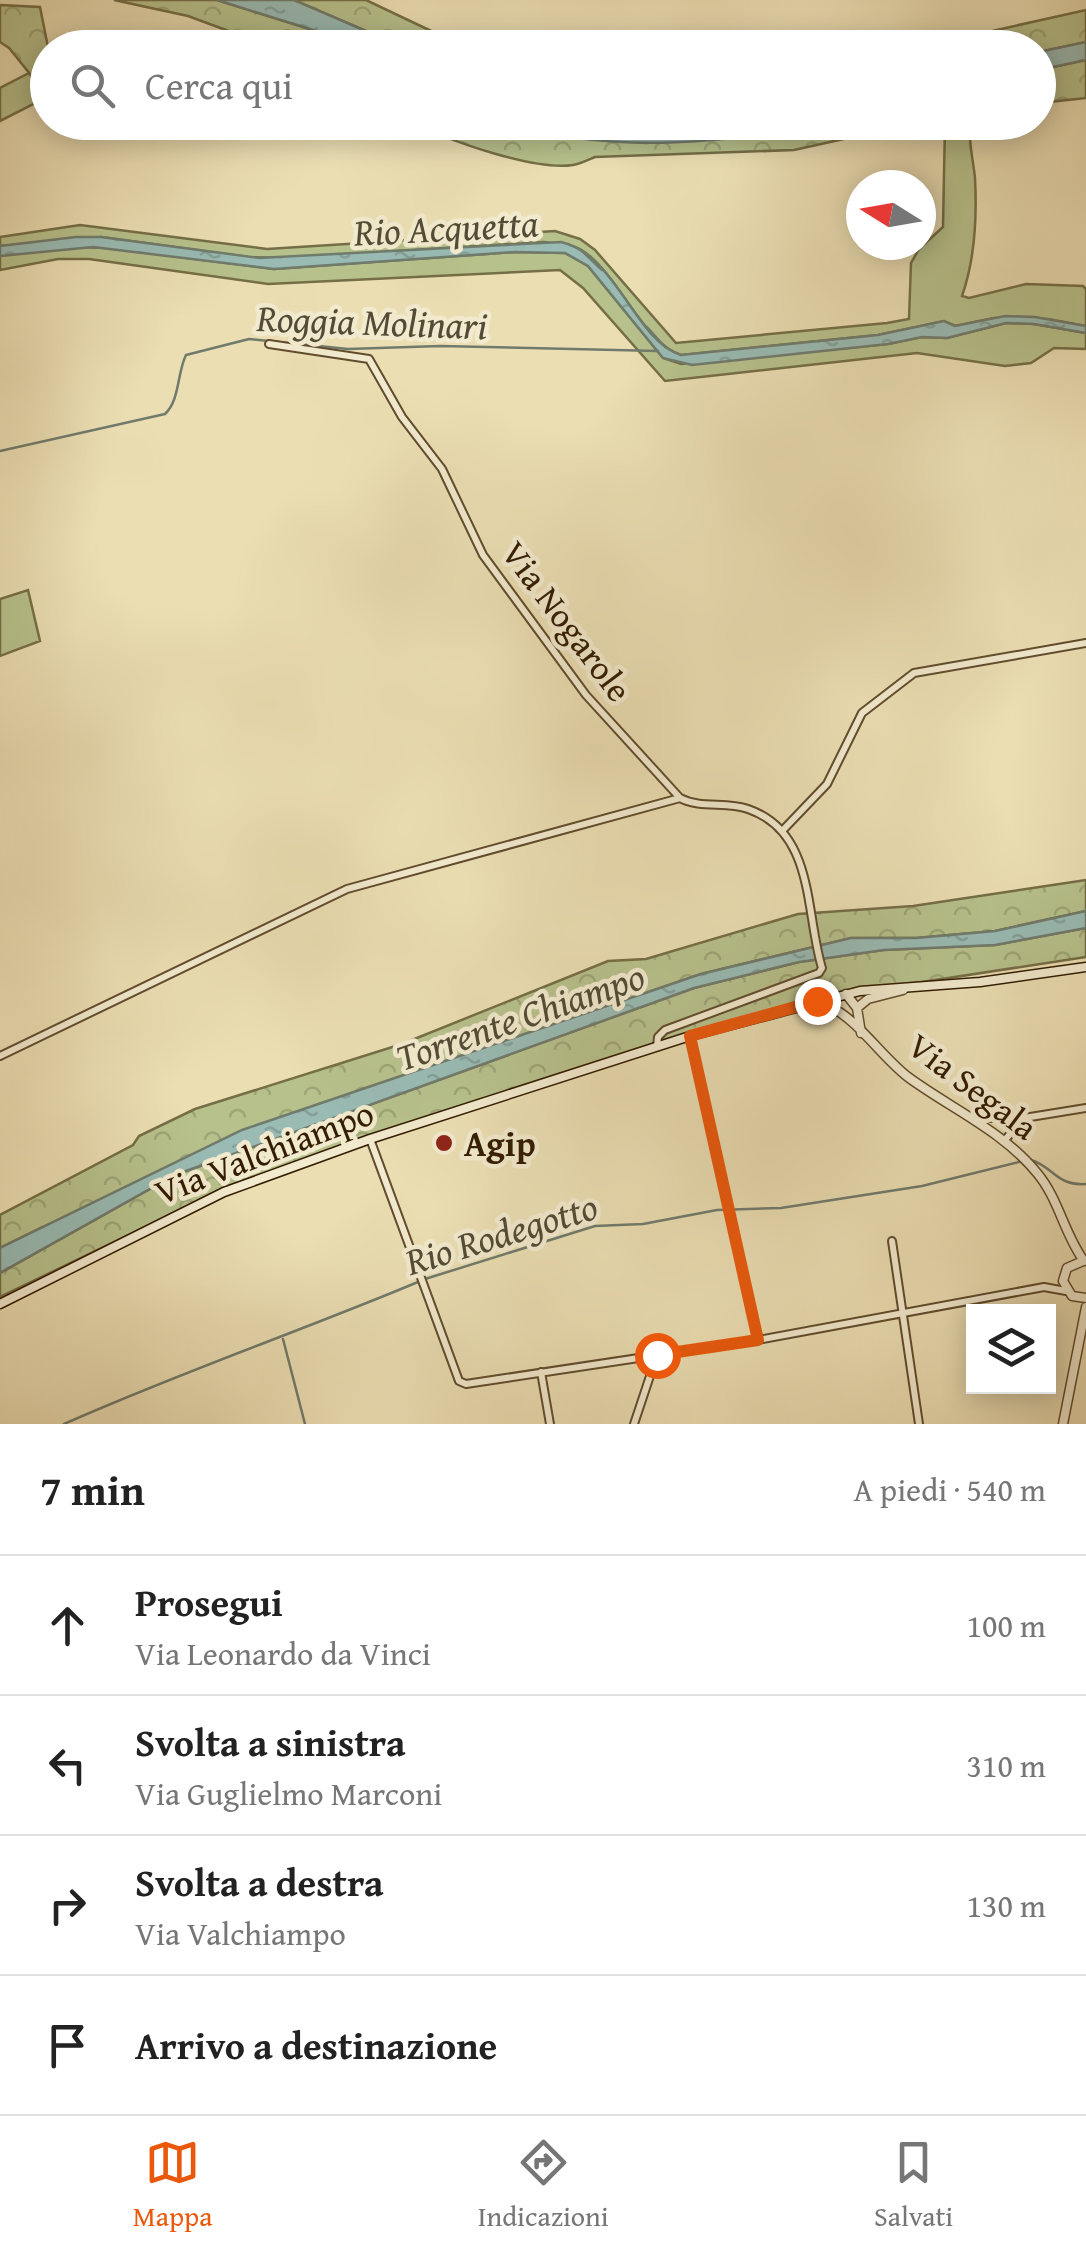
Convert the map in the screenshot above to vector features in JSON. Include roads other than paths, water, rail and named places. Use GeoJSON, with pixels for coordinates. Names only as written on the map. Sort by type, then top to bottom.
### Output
{"type":"FeatureCollection","features":[{"type":"Feature","properties":{"kind":"main road","name":"Via Valchiampo"},"geometry":{"type":"LineString","coordinates":[[0,1304],[203,1200],[370,1138],[690,1036],[846,994],[1086,967]]}},
{"type":"Feature","properties":{"kind":"main road"},"geometry":{"type":"LineString","coordinates":[[857,1008],[868,999],[914,987]]}},
{"type":"Feature","properties":{"kind":"main road"},"geometry":{"type":"LineString","coordinates":[[846,994],[857,1008],[860,1033]]}},
{"type":"Feature","properties":{"kind":"main road"},"geometry":{"type":"LineString","coordinates":[[779,1012],[826,1006],[844,1017],[846,994]]}},
{"type":"Feature","properties":{"kind":"main road","name":"Via Segala"},"geometry":{"type":"LineString","coordinates":[[844,1017],[905,1075],[1004,1141],[1042,1178],[1070,1243],[1085,1261],[1065,1272]]}},
{"type":"Feature","properties":{"kind":"main road"},"geometry":{"type":"LineString","coordinates":[[1070,1243],[1066,1291],[1076,1298],[1086,1298]]}},
{"type":"Feature","properties":{"kind":"main road"},"geometry":{"type":"LineString","coordinates":[[1076,1298],[1082,1318]]}},
{"type":"Feature","properties":{"kind":"main road"},"geometry":{"type":"LineString","coordinates":[[1064,1424],[1086,1307]]}},
{"type":"Feature","properties":{"kind":"street","name":"Via Nogarole"},"geometry":{"type":"LineString","coordinates":[[269,344],[369,360],[402,417],[442,469],[483,555],[586,695],[680,798]]}},
{"type":"Feature","properties":{"kind":"street"},"geometry":{"type":"LineString","coordinates":[[783,830],[827,784],[862,713],[914,673],[1086,643]]}},
{"type":"Feature","properties":{"kind":"street"},"geometry":{"type":"LineString","coordinates":[[0,1056],[347,888],[680,798],[690,804],[734,804],[752,810],[783,830],[802,868],[822,968],[819,973],[665,1030],[658,1037],[657,1048]]}},
{"type":"Feature","properties":{"kind":"street"},"geometry":{"type":"LineString","coordinates":[[690,1036],[758,1340]]}},
{"type":"Feature","properties":{"kind":"street"},"geometry":{"type":"LineString","coordinates":[[970,1118],[1024,1118],[1086,1108]]}},
{"type":"Feature","properties":{"kind":"street"},"geometry":{"type":"LineString","coordinates":[[1004,1141],[1024,1118]]}},
{"type":"Feature","properties":{"kind":"street"},"geometry":{"type":"LineString","coordinates":[[370,1138],[459,1382],[466,1384],[758,1340],[1044,1288],[1066,1291]]}},
{"type":"Feature","properties":{"kind":"street"},"geometry":{"type":"LineString","coordinates":[[892,1241],[919,1424]]}},
{"type":"Feature","properties":{"kind":"street"},"geometry":{"type":"LineString","coordinates":[[1044,1288],[1065,1272]]}},
{"type":"Feature","properties":{"kind":"street"},"geometry":{"type":"LineString","coordinates":[[634,1424],[657,1355]]}},
{"type":"Feature","properties":{"kind":"street"},"geometry":{"type":"LineString","coordinates":[[541,1372],[550,1424]]}},
{"type":"Feature","properties":{"kind":"water"},"geometry":{"type":"Polygon","coordinates":[[[217,0],[294,0],[364,30],[313,30],[217,0]]]}},
{"type":"Feature","properties":{"kind":"water"},"geometry":{"type":"Polygon","coordinates":[[[1086,42],[1086,60],[1056,66],[1056,48],[1086,42]]]}},
{"type":"Feature","properties":{"kind":"water"},"geometry":{"type":"Polygon","coordinates":[[[601,140],[711,140],[670,142],[601,140]]]}},
{"type":"Feature","properties":{"kind":"water"},"geometry":{"type":"Polygon","coordinates":[[[76,237],[259,258],[561,242],[597,263],[651,334],[681,355],[878,335],[944,321],[955,326],[1005,316],[1086,326],[1086,333],[1006,323],[947,338],[922,337],[692,365],[663,358],[588,266],[565,253],[515,252],[274,269],[93,247],[0,256],[0,246],[76,237]]]}},
{"type":"Feature","properties":{"kind":"water"},"geometry":{"type":"Polygon","coordinates":[[[1086,911],[1086,928],[995,945],[884,950],[799,962],[694,988],[175,1175],[0,1273],[0,1248],[242,1130],[701,974],[851,938],[916,938],[995,931],[1086,911]]]}},
{"type":"Feature","properties":{"kind":"waterway","name":"Rio Acquetta"},"geometry":{"type":"LineString","coordinates":[[582,251],[602,270]]}},
{"type":"Feature","properties":{"kind":"waterway","name":"Rio Acquetta"},"geometry":{"type":"LineString","coordinates":[[647,327],[665,347]]}},
{"type":"Feature","properties":{"kind":"waterway","name":"Roggia Molinari"},"geometry":{"type":"LineString","coordinates":[[0,451],[165,414],[173,401],[186,355],[249,339],[348,349],[440,346],[658,351]]}},
{"type":"Feature","properties":{"kind":"waterway","name":"Rio Rodegotto"},"geometry":{"type":"LineString","coordinates":[[1031,1160],[1061,1179],[1086,1184]]}},
{"type":"Feature","properties":{"kind":"waterway","name":"Rio Rodegotto"},"geometry":{"type":"LineString","coordinates":[[425,1279],[595,1226],[643,1224],[717,1210],[781,1208],[922,1186],[1023,1161]]}},
{"type":"Feature","properties":{"kind":"waterway","name":"Rio Rodegotto"},"geometry":{"type":"LineString","coordinates":[[64,1424],[418,1282]]}},
{"type":"Feature","properties":{"kind":"waterway"},"geometry":{"type":"LineString","coordinates":[[283,1339],[305,1424]]}},
{"type":"Feature","properties":{"kind":"place","name":"Agip"},"geometry":{"type":"Point","coordinates":[444,1143]}},
{"type":"Feature","properties":{"kind":"water label","name":"Torrente Chiampo"},"geometry":{"type":"Point","coordinates":[520,1016]}}]}
